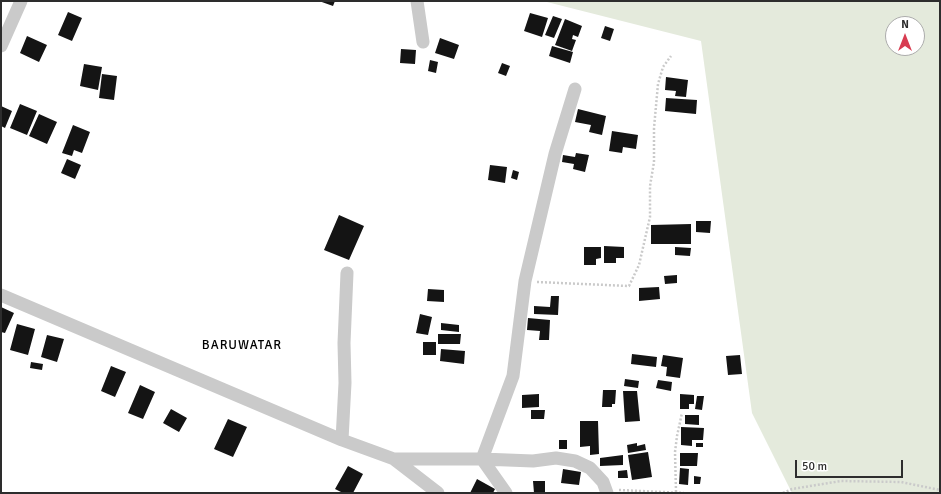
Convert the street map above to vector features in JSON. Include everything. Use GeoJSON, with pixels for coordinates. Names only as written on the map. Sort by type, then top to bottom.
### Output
{"type":"FeatureCollection","features":[{"type":"Feature","properties":{"kind":"street"},"geometry":{"type":"LineString","coordinates":[[1,46],[22,1]]}},
{"type":"Feature","properties":{"kind":"street"},"geometry":{"type":"LineString","coordinates":[[417,1],[423,42]]}},
{"type":"Feature","properties":{"kind":"street"},"geometry":{"type":"LineString","coordinates":[[482,458],[513,376],[525,281],[555,154],[575,89]]}},
{"type":"Feature","properties":{"kind":"street"},"geometry":{"type":"LineString","coordinates":[[342,440],[345,383],[344,343],[347,273]]}},
{"type":"Feature","properties":{"kind":"street"},"geometry":{"type":"LineString","coordinates":[[1,295],[342,440],[394,458],[482,458],[533,461],[556,458],[574,461],[590,468],[603,482],[607,491]]}},
{"type":"Feature","properties":{"kind":"street"},"geometry":{"type":"LineString","coordinates":[[394,458],[438,493]]}},
{"type":"Feature","properties":{"kind":"street"},"geometry":{"type":"LineString","coordinates":[[482,458],[506,493]]}},
{"type":"Feature","properties":{"kind":"path"},"geometry":{"type":"LineString","coordinates":[[525,281],[629,286],[639,265],[650,217],[650,186],[654,162],[654,128],[658,84],[663,67],[671,56]]}},
{"type":"Feature","properties":{"kind":"path"},"geometry":{"type":"LineString","coordinates":[[676,492],[675,452],[682,413]]}},
{"type":"Feature","properties":{"kind":"path"},"geometry":{"type":"LineString","coordinates":[[783,493],[792,489],[841,481],[901,482],[940,490]]}},
{"type":"Feature","properties":{"kind":"path"},"geometry":{"type":"LineString","coordinates":[[607,491],[684,493]]}},
{"type":"Feature","properties":{"kind":"shaded area"},"geometry":{"type":"Polygon","coordinates":[[[543,1],[940,1],[940,493],[792,493],[752,413],[701,41],[543,1]]]}},
{"type":"Feature","properties":{"kind":"building"},"geometry":{"type":"Polygon","coordinates":[[[319,1],[335,1],[333,6],[319,1]]]}},
{"type":"Feature","properties":{"kind":"building"},"geometry":{"type":"Polygon","coordinates":[[[68,12],[82,18],[72,41],[58,35],[68,12]]]}},
{"type":"Feature","properties":{"kind":"building"},"geometry":{"type":"Polygon","coordinates":[[[530,13],[548,18],[542,37],[524,31],[530,13]]]}},
{"type":"Feature","properties":{"kind":"building"},"geometry":{"type":"Polygon","coordinates":[[[553,16],[562,19],[554,38],[545,35],[553,16]]]}},
{"type":"Feature","properties":{"kind":"building"},"geometry":{"type":"Polygon","coordinates":[[[565,19],[582,26],[578,37],[573,35],[572,39],[576,40],[572,51],[555,45],[565,19]]]}},
{"type":"Feature","properties":{"kind":"building"},"geometry":{"type":"Polygon","coordinates":[[[605,26],[614,29],[610,41],[601,38],[605,26]]]}},
{"type":"Feature","properties":{"kind":"building"},"geometry":{"type":"Polygon","coordinates":[[[27,36],[47,45],[39,62],[20,53],[27,36]]]}},
{"type":"Feature","properties":{"kind":"building"},"geometry":{"type":"Polygon","coordinates":[[[440,38],[459,45],[454,59],[435,53],[440,38]]]}},
{"type":"Feature","properties":{"kind":"building"},"geometry":{"type":"Polygon","coordinates":[[[552,46],[573,52],[570,63],[549,56],[552,46]]]}},
{"type":"Feature","properties":{"kind":"building"},"geometry":{"type":"Polygon","coordinates":[[[401,49],[416,50],[415,64],[400,63],[401,49]]]}},
{"type":"Feature","properties":{"kind":"building"},"geometry":{"type":"Polygon","coordinates":[[[430,60],[438,62],[436,73],[428,71],[430,60]]]}},
{"type":"Feature","properties":{"kind":"building"},"geometry":{"type":"Polygon","coordinates":[[[502,63],[510,66],[506,76],[498,73],[502,63]]]}},
{"type":"Feature","properties":{"kind":"building"},"geometry":{"type":"Polygon","coordinates":[[[84,64],[102,67],[98,90],[80,86],[84,64]]]}},
{"type":"Feature","properties":{"kind":"building"},"geometry":{"type":"Polygon","coordinates":[[[102,74],[117,76],[114,100],[99,98],[102,74]]]}},
{"type":"Feature","properties":{"kind":"building"},"geometry":{"type":"Polygon","coordinates":[[[666,77],[688,80],[686,97],[675,96],[676,91],[665,90],[666,77]]]}},
{"type":"Feature","properties":{"kind":"building"},"geometry":{"type":"Polygon","coordinates":[[[666,98],[697,100],[696,114],[665,111],[666,98]]]}},
{"type":"Feature","properties":{"kind":"building"},"geometry":{"type":"Polygon","coordinates":[[[20,104],[37,111],[27,135],[10,128],[20,104]]]}},
{"type":"Feature","properties":{"kind":"building"},"geometry":{"type":"Polygon","coordinates":[[[1,106],[12,111],[5,128],[1,126],[1,106]]]}},
{"type":"Feature","properties":{"kind":"building"},"geometry":{"type":"Polygon","coordinates":[[[578,109],[606,116],[602,135],[589,132],[591,125],[575,122],[578,109]]]}},
{"type":"Feature","properties":{"kind":"building"},"geometry":{"type":"Polygon","coordinates":[[[39,114],[57,122],[47,144],[29,136],[39,114]]]}},
{"type":"Feature","properties":{"kind":"building"},"geometry":{"type":"Polygon","coordinates":[[[73,125],[90,132],[82,153],[74,150],[72,156],[62,153],[73,125]]]}},
{"type":"Feature","properties":{"kind":"building"},"geometry":{"type":"Polygon","coordinates":[[[612,131],[638,135],[636,149],[623,147],[622,153],[609,151],[612,131]]]}},
{"type":"Feature","properties":{"kind":"building"},"geometry":{"type":"Polygon","coordinates":[[[576,153],[589,155],[585,172],[573,169],[574,164],[562,162],[563,155],[575,157],[576,153]]]}},
{"type":"Feature","properties":{"kind":"building"},"geometry":{"type":"Polygon","coordinates":[[[67,159],[81,165],[75,179],[61,173],[67,159]]]}},
{"type":"Feature","properties":{"kind":"building"},"geometry":{"type":"Polygon","coordinates":[[[490,165],[507,167],[505,183],[488,180],[490,165]]]}},
{"type":"Feature","properties":{"kind":"building"},"geometry":{"type":"Polygon","coordinates":[[[513,170],[519,172],[517,180],[511,178],[513,170]]]}},
{"type":"Feature","properties":{"kind":"building"},"geometry":{"type":"Polygon","coordinates":[[[339,215],[364,226],[349,260],[324,250],[339,215]]]}},
{"type":"Feature","properties":{"kind":"building"},"geometry":{"type":"Polygon","coordinates":[[[696,221],[711,221],[710,233],[696,232],[696,221]]]}},
{"type":"Feature","properties":{"kind":"building"},"geometry":{"type":"Polygon","coordinates":[[[691,224],[691,244],[651,244],[651,225],[691,224]]]}},
{"type":"Feature","properties":{"kind":"building"},"geometry":{"type":"Polygon","coordinates":[[[604,246],[624,247],[624,258],[616,258],[616,263],[604,263],[604,246]]]}},
{"type":"Feature","properties":{"kind":"building"},"geometry":{"type":"Polygon","coordinates":[[[584,247],[601,247],[601,258],[596,259],[596,265],[584,265],[584,247]]]}},
{"type":"Feature","properties":{"kind":"building"},"geometry":{"type":"Polygon","coordinates":[[[675,247],[691,248],[690,256],[675,255],[675,247]]]}},
{"type":"Feature","properties":{"kind":"building"},"geometry":{"type":"Polygon","coordinates":[[[677,275],[677,283],[665,284],[664,276],[677,275]]]}},
{"type":"Feature","properties":{"kind":"building"},"geometry":{"type":"Polygon","coordinates":[[[659,287],[660,299],[639,301],[639,288],[659,287]]]}},
{"type":"Feature","properties":{"kind":"building"},"geometry":{"type":"Polygon","coordinates":[[[428,289],[444,290],[444,302],[427,301],[428,289]]]}},
{"type":"Feature","properties":{"kind":"building"},"geometry":{"type":"Polygon","coordinates":[[[551,296],[559,296],[558,315],[534,314],[534,306],[550,307],[551,296]]]}},
{"type":"Feature","properties":{"kind":"building"},"geometry":{"type":"Polygon","coordinates":[[[1,307],[14,313],[5,333],[1,332],[1,307]]]}},
{"type":"Feature","properties":{"kind":"building"},"geometry":{"type":"Polygon","coordinates":[[[420,314],[432,317],[428,335],[416,333],[420,314]]]}},
{"type":"Feature","properties":{"kind":"building"},"geometry":{"type":"Polygon","coordinates":[[[528,318],[550,320],[549,340],[539,340],[540,331],[527,330],[528,318]]]}},
{"type":"Feature","properties":{"kind":"building"},"geometry":{"type":"Polygon","coordinates":[[[441,323],[459,325],[459,332],[441,330],[441,323]]]}},
{"type":"Feature","properties":{"kind":"building"},"geometry":{"type":"Polygon","coordinates":[[[17,324],[35,329],[28,355],[10,350],[17,324]]]}},
{"type":"Feature","properties":{"kind":"building"},"geometry":{"type":"Polygon","coordinates":[[[438,334],[461,334],[460,344],[438,344],[438,334]]]}},
{"type":"Feature","properties":{"kind":"building"},"geometry":{"type":"Polygon","coordinates":[[[47,335],[64,339],[57,362],[41,357],[47,335]]]}},
{"type":"Feature","properties":{"kind":"building"},"geometry":{"type":"Polygon","coordinates":[[[423,342],[436,342],[436,355],[423,355],[423,342]]]}},
{"type":"Feature","properties":{"kind":"building"},"geometry":{"type":"Polygon","coordinates":[[[441,349],[465,351],[464,364],[440,361],[441,349]]]}},
{"type":"Feature","properties":{"kind":"building"},"geometry":{"type":"Polygon","coordinates":[[[632,354],[657,357],[656,367],[631,364],[632,354]]]}},
{"type":"Feature","properties":{"kind":"building"},"geometry":{"type":"Polygon","coordinates":[[[663,355],[683,358],[680,378],[666,376],[667,367],[661,366],[663,355]]]}},
{"type":"Feature","properties":{"kind":"building"},"geometry":{"type":"Polygon","coordinates":[[[740,355],[742,374],[728,375],[726,356],[740,355]]]}},
{"type":"Feature","properties":{"kind":"building"},"geometry":{"type":"Polygon","coordinates":[[[31,362],[43,364],[42,370],[30,368],[31,362]]]}},
{"type":"Feature","properties":{"kind":"building"},"geometry":{"type":"Polygon","coordinates":[[[111,366],[126,372],[115,397],[101,391],[111,366]]]}},
{"type":"Feature","properties":{"kind":"building"},"geometry":{"type":"Polygon","coordinates":[[[625,379],[639,381],[638,388],[624,386],[625,379]]]}},
{"type":"Feature","properties":{"kind":"building"},"geometry":{"type":"Polygon","coordinates":[[[658,380],[672,382],[671,391],[656,388],[658,380]]]}},
{"type":"Feature","properties":{"kind":"building"},"geometry":{"type":"Polygon","coordinates":[[[140,385],[155,392],[143,419],[128,413],[140,385]]]}},
{"type":"Feature","properties":{"kind":"building"},"geometry":{"type":"Polygon","coordinates":[[[603,390],[616,390],[615,404],[612,404],[612,407],[602,407],[603,390]]]}},
{"type":"Feature","properties":{"kind":"building"},"geometry":{"type":"Polygon","coordinates":[[[623,391],[637,391],[640,421],[625,422],[623,391]]]}},
{"type":"Feature","properties":{"kind":"building"},"geometry":{"type":"Polygon","coordinates":[[[539,394],[539,407],[522,408],[522,395],[539,394]]]}},
{"type":"Feature","properties":{"kind":"building"},"geometry":{"type":"Polygon","coordinates":[[[680,394],[694,395],[694,404],[689,404],[689,409],[680,409],[680,394]]]}},
{"type":"Feature","properties":{"kind":"building"},"geometry":{"type":"Polygon","coordinates":[[[697,396],[704,396],[702,410],[695,409],[697,396]]]}},
{"type":"Feature","properties":{"kind":"building"},"geometry":{"type":"Polygon","coordinates":[[[171,409],[187,418],[179,432],[163,423],[171,409]]]}},
{"type":"Feature","properties":{"kind":"building"},"geometry":{"type":"Polygon","coordinates":[[[531,410],[545,410],[544,419],[531,419],[531,410]]]}},
{"type":"Feature","properties":{"kind":"building"},"geometry":{"type":"Polygon","coordinates":[[[685,415],[699,415],[699,425],[685,424],[685,415]]]}},
{"type":"Feature","properties":{"kind":"building"},"geometry":{"type":"Polygon","coordinates":[[[228,419],[247,427],[233,457],[214,449],[228,419]]]}},
{"type":"Feature","properties":{"kind":"building"},"geometry":{"type":"Polygon","coordinates":[[[580,421],[598,421],[599,454],[590,455],[590,446],[580,447],[580,421]]]}},
{"type":"Feature","properties":{"kind":"building"},"geometry":{"type":"Polygon","coordinates":[[[681,427],[704,428],[703,440],[692,440],[692,446],[681,445],[681,427]]]}},
{"type":"Feature","properties":{"kind":"building"},"geometry":{"type":"Polygon","coordinates":[[[559,440],[567,440],[567,449],[559,449],[559,440]]]}},
{"type":"Feature","properties":{"kind":"building"},"geometry":{"type":"Polygon","coordinates":[[[637,443],[637,446],[645,444],[646,450],[628,453],[627,445],[637,443]]]}},
{"type":"Feature","properties":{"kind":"building"},"geometry":{"type":"Polygon","coordinates":[[[696,443],[703,443],[703,447],[696,447],[696,443]]]}},
{"type":"Feature","properties":{"kind":"building"},"geometry":{"type":"Polygon","coordinates":[[[648,452],[652,477],[632,480],[628,455],[648,452]]]}},
{"type":"Feature","properties":{"kind":"building"},"geometry":{"type":"Polygon","coordinates":[[[680,453],[698,453],[697,466],[680,466],[680,453]]]}},
{"type":"Feature","properties":{"kind":"building"},"geometry":{"type":"Polygon","coordinates":[[[623,455],[623,465],[600,466],[600,458],[623,455]]]}},
{"type":"Feature","properties":{"kind":"building"},"geometry":{"type":"Polygon","coordinates":[[[348,466],[363,474],[353,493],[343,493],[335,489],[348,466]]]}},
{"type":"Feature","properties":{"kind":"building"},"geometry":{"type":"Polygon","coordinates":[[[680,468],[689,469],[688,485],[679,484],[680,468]]]}},
{"type":"Feature","properties":{"kind":"building"},"geometry":{"type":"Polygon","coordinates":[[[563,469],[581,472],[579,485],[561,483],[563,469]]]}},
{"type":"Feature","properties":{"kind":"building"},"geometry":{"type":"Polygon","coordinates":[[[627,470],[628,478],[618,478],[618,471],[627,470]]]}},
{"type":"Feature","properties":{"kind":"building"},"geometry":{"type":"Polygon","coordinates":[[[694,476],[701,477],[700,484],[694,484],[694,476]]]}},
{"type":"Feature","properties":{"kind":"building"},"geometry":{"type":"Polygon","coordinates":[[[477,479],[495,489],[493,493],[470,493],[477,479]]]}},
{"type":"Feature","properties":{"kind":"building"},"geometry":{"type":"Polygon","coordinates":[[[533,481],[545,481],[545,493],[534,493],[533,481]]]}},
{"type":"Feature","properties":{"kind":"district","name":"BARUWATAR"},"geometry":{"type":"Point","coordinates":[242,346]}}]}
